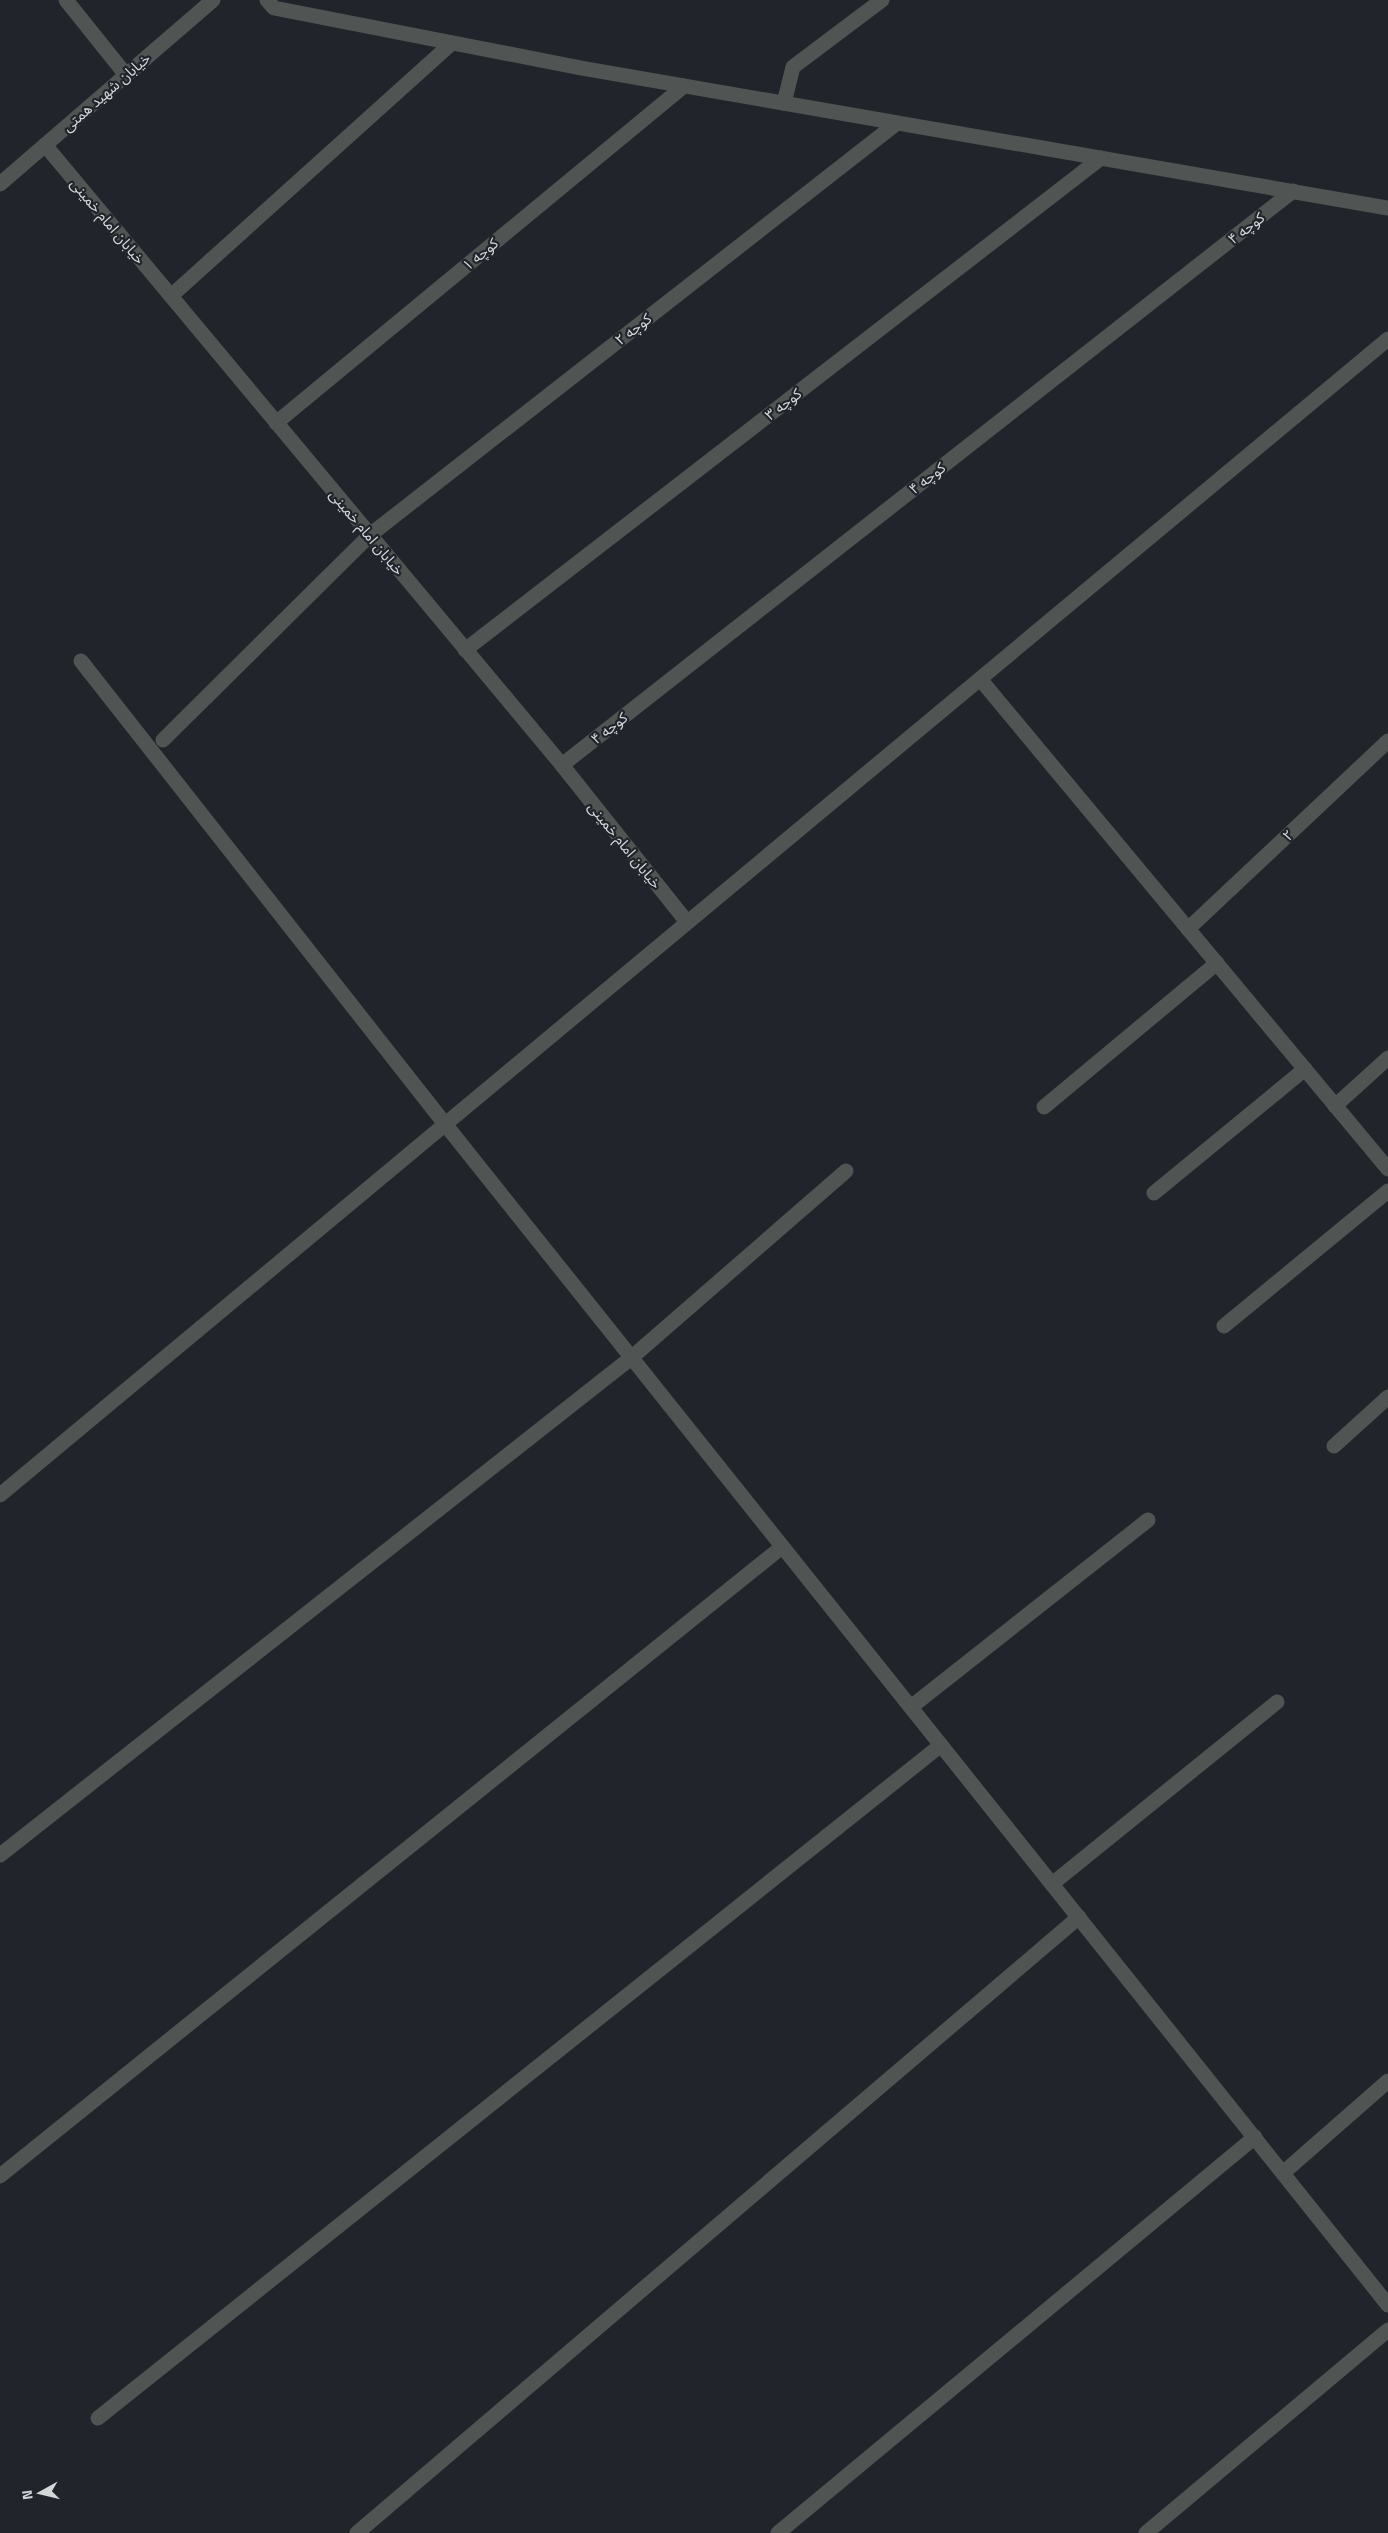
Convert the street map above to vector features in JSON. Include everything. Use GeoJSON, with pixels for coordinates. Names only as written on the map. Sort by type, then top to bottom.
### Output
{"type":"FeatureCollection","features":[{"type":"Feature","properties":{"kind":"street"},"geometry":{"type":"LineString","coordinates":[[66,0],[126,75]]}},
{"type":"Feature","properties":{"kind":"street","name":"خیابان شهید همتی"},"geometry":{"type":"LineString","coordinates":[[0,184],[213,0]]}},
{"type":"Feature","properties":{"kind":"street"},"geometry":{"type":"LineString","coordinates":[[267,0],[274,8],[452,43],[684,86],[1388,208]]}},
{"type":"Feature","properties":{"kind":"street"},"geometry":{"type":"LineString","coordinates":[[784,103],[793,67],[882,0]]}},
{"type":"Feature","properties":{"kind":"street"},"geometry":{"type":"LineString","coordinates":[[171,296],[452,43]]}},
{"type":"Feature","properties":{"kind":"street","name":"کوچه ۱"},"geometry":{"type":"LineString","coordinates":[[276,423],[684,86]]}},
{"type":"Feature","properties":{"kind":"street","name":"کوچه ۲"},"geometry":{"type":"LineString","coordinates":[[163,740],[370,535],[897,122]]}},
{"type":"Feature","properties":{"kind":"street","name":"خیابان امام خمینی"},"geometry":{"type":"LineString","coordinates":[[45,145],[562,765],[687,922]]}},
{"type":"Feature","properties":{"kind":"street","name":"کوچه ۳"},"geometry":{"type":"LineString","coordinates":[[465,650],[1101,158]]}},
{"type":"Feature","properties":{"kind":"street","name":"کوچه ۴"},"geometry":{"type":"LineString","coordinates":[[562,765],[1293,191]]}},
{"type":"Feature","properties":{"kind":"street"},"geometry":{"type":"LineString","coordinates":[[0,1495],[1388,339]]}},
{"type":"Feature","properties":{"kind":"street"},"geometry":{"type":"LineString","coordinates":[[81,661],[444,1124],[1388,2305]]}},
{"type":"Feature","properties":{"kind":"street"},"geometry":{"type":"LineString","coordinates":[[980,679],[1388,1169]]}},
{"type":"Feature","properties":{"kind":"street","name":"۲"},"geometry":{"type":"LineString","coordinates":[[1188,929],[1388,741]]}},
{"type":"Feature","properties":{"kind":"street"},"geometry":{"type":"LineString","coordinates":[[1044,1107],[1217,963]]}},
{"type":"Feature","properties":{"kind":"street"},"geometry":{"type":"LineString","coordinates":[[1335,1106],[1388,1058]]}},
{"type":"Feature","properties":{"kind":"street"},"geometry":{"type":"LineString","coordinates":[[1154,1193],[1305,1070]]}},
{"type":"Feature","properties":{"kind":"street"},"geometry":{"type":"LineString","coordinates":[[0,1855],[631,1358],[846,1171]]}},
{"type":"Feature","properties":{"kind":"street"},"geometry":{"type":"LineString","coordinates":[[1224,1326],[1388,1191]]}},
{"type":"Feature","properties":{"kind":"street"},"geometry":{"type":"LineString","coordinates":[[1334,1446],[1388,1397]]}},
{"type":"Feature","properties":{"kind":"street"},"geometry":{"type":"LineString","coordinates":[[911,1707],[1148,1520]]}},
{"type":"Feature","properties":{"kind":"street"},"geometry":{"type":"LineString","coordinates":[[0,2176],[782,1547]]}},
{"type":"Feature","properties":{"kind":"street"},"geometry":{"type":"LineString","coordinates":[[1052,1884],[1277,1702]]}},
{"type":"Feature","properties":{"kind":"street"},"geometry":{"type":"LineString","coordinates":[[98,2418],[941,1745]]}},
{"type":"Feature","properties":{"kind":"street"},"geometry":{"type":"LineString","coordinates":[[357,2533],[1079,1917]]}},
{"type":"Feature","properties":{"kind":"street"},"geometry":{"type":"LineString","coordinates":[[1283,2173],[1388,2081]]}},
{"type":"Feature","properties":{"kind":"street"},"geometry":{"type":"LineString","coordinates":[[778,2533],[1254,2137]]}},
{"type":"Feature","properties":{"kind":"street"},"geometry":{"type":"LineString","coordinates":[[1146,2533],[1388,2330]]}}]}
